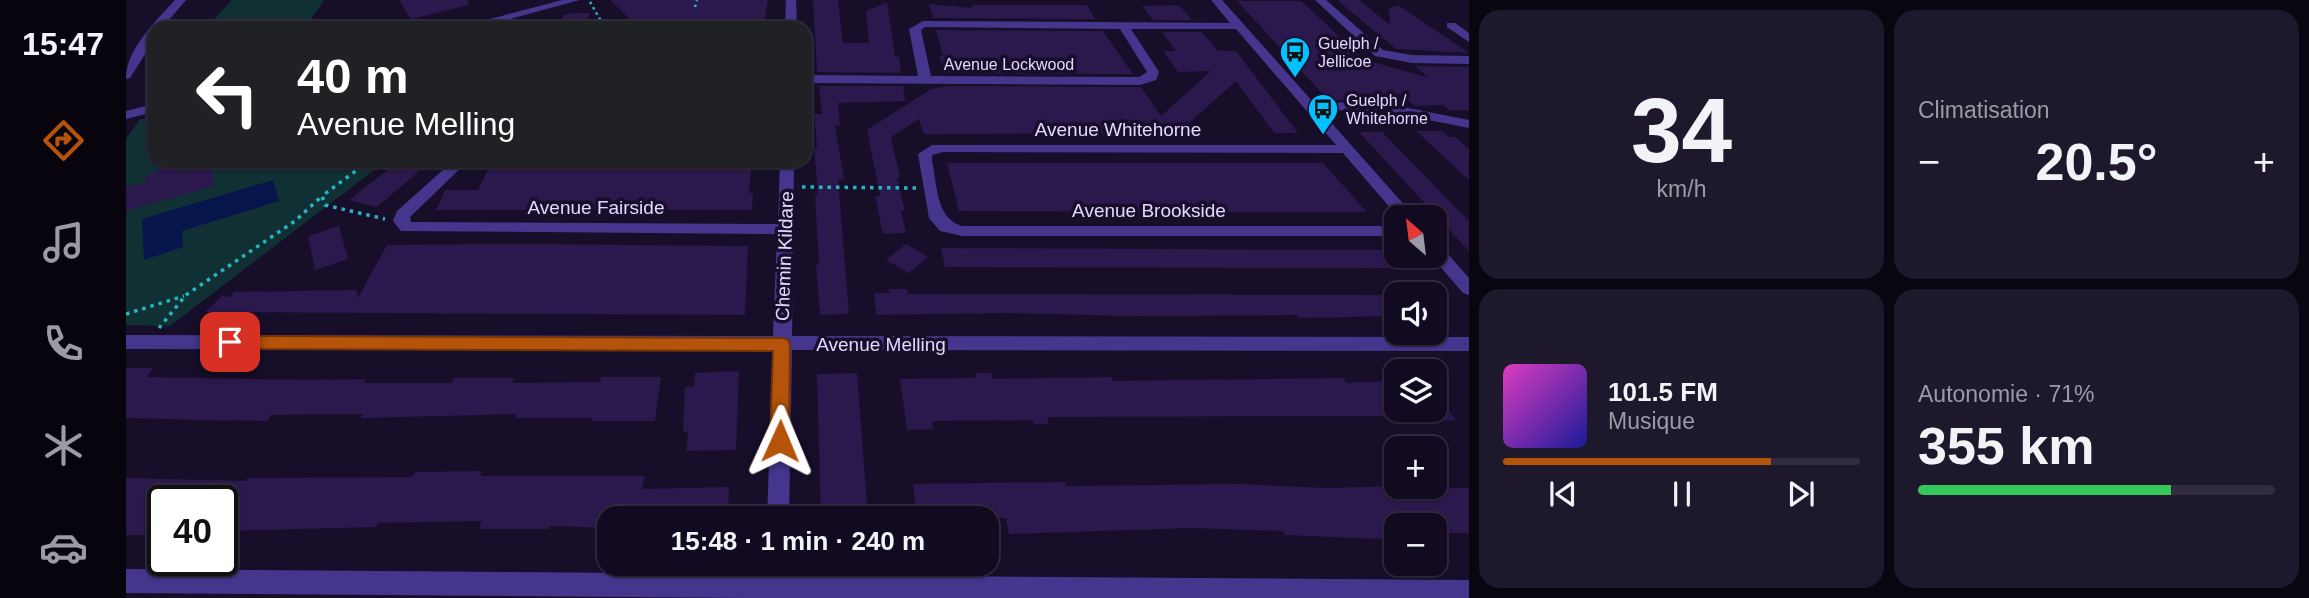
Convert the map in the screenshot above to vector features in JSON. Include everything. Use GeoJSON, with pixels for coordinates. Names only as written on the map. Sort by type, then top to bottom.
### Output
{"type":"FeatureCollection","features":[{"type":"Feature","properties":{"kind":"street"},"geometry":{"type":"LineString","coordinates":[[162,21],[181,0]]}},
{"type":"Feature","properties":{"kind":"street"},"geometry":{"type":"LineString","coordinates":[[490,21],[575,0]]}},
{"type":"Feature","properties":{"kind":"street"},"geometry":{"type":"LineString","coordinates":[[791,0],[791,21]]}},
{"type":"Feature","properties":{"kind":"street"},"geometry":{"type":"LineString","coordinates":[[1216,0],[1396,205]]}},
{"type":"Feature","properties":{"kind":"street"},"geometry":{"type":"LineString","coordinates":[[1320,0],[1373,48],[1394,57],[1469,60]]}},
{"type":"Feature","properties":{"kind":"street"},"geometry":{"type":"LineString","coordinates":[[925,79],[915,29],[923,24],[1238,26]]}},
{"type":"Feature","properties":{"kind":"street","name":"Avenue Lockwood"},"geometry":{"type":"LineString","coordinates":[[812,79],[1152,78],[1153,72],[1123,25]]}},
{"type":"Feature","properties":{"kind":"street"},"geometry":{"type":"LineString","coordinates":[[1451,25],[1469,39]]}},
{"type":"Feature","properties":{"kind":"street"},"geometry":{"type":"LineString","coordinates":[[126,75],[147,42]]}},
{"type":"Feature","properties":{"kind":"street"},"geometry":{"type":"LineString","coordinates":[[1310,106],[1383,107],[1469,125]]}},
{"type":"Feature","properties":{"kind":"street"},"geometry":{"type":"LineString","coordinates":[[126,115],[147,110]]}},
{"type":"Feature","properties":{"kind":"street","name":"Avenue Whitehorne"},"geometry":{"type":"LineString","coordinates":[[925,188],[925,154],[932,149],[1346,149]]}},
{"type":"Feature","properties":{"kind":"street"},"geometry":{"type":"LineString","coordinates":[[404,224],[403,215],[453,168]]}},
{"type":"Feature","properties":{"kind":"street","name":"Chemin Kildare"},"geometry":{"type":"LineString","coordinates":[[778,506],[787,168]]}},
{"type":"Feature","properties":{"kind":"street","name":"Avenue Brookside"},"geometry":{"type":"LineString","coordinates":[[925,188],[937,218],[946,227],[962,231],[1384,231]]}},
{"type":"Feature","properties":{"kind":"street","name":"Avenue Fairside"},"geometry":{"type":"LineString","coordinates":[[404,224],[785,229]]}},
{"type":"Feature","properties":{"kind":"street"},"geometry":{"type":"LineString","coordinates":[[1447,264],[1469,289]]}},
{"type":"Feature","properties":{"kind":"street","name":"Avenue Melling"},"geometry":{"type":"LineString","coordinates":[[126,342],[1469,344]]}},
{"type":"Feature","properties":{"kind":"street"},"geometry":{"type":"LineString","coordinates":[[126,581],[776,583],[1469,592]]}},
{"type":"Feature","properties":{"kind":"path"},"geometry":{"type":"LineString","coordinates":[[695,7],[697,0]]}},
{"type":"Feature","properties":{"kind":"path"},"geometry":{"type":"LineString","coordinates":[[590,2],[601,21]]}},
{"type":"Feature","properties":{"kind":"path"},"geometry":{"type":"LineString","coordinates":[[126,314],[186,295],[295,221],[322,196],[360,168]]}},
{"type":"Feature","properties":{"kind":"path"},"geometry":{"type":"LineString","coordinates":[[803,187],[925,188]]}},
{"type":"Feature","properties":{"kind":"path"},"geometry":{"type":"LineString","coordinates":[[322,196],[325,205],[404,224]]}},
{"type":"Feature","properties":{"kind":"path"},"geometry":{"type":"LineString","coordinates":[[148,342],[186,295]]}},
{"type":"Feature","properties":{"kind":"green space"},"geometry":{"type":"Polygon","coordinates":[[[232,0],[324,0],[310,21],[212,21],[232,0]]]}},
{"type":"Feature","properties":{"kind":"green space"},"geometry":{"type":"Polygon","coordinates":[[[147,118],[147,168],[377,168],[170,326],[126,325],[126,139],[139,120],[147,118]]]}},
{"type":"Feature","properties":{"kind":"shaded area"},"geometry":{"type":"Polygon","coordinates":[[[273,180],[279,201],[182,231],[183,247],[144,260],[142,219],[273,180]]]}},
{"type":"Feature","properties":{"kind":"building"},"geometry":{"type":"Polygon","coordinates":[[[399,0],[468,0],[469,5],[411,19],[399,0]]]}},
{"type":"Feature","properties":{"kind":"building"},"geometry":{"type":"Polygon","coordinates":[[[610,0],[768,0],[764,21],[632,21],[610,0]]]}},
{"type":"Feature","properties":{"kind":"building"},"geometry":{"type":"Polygon","coordinates":[[[813,0],[838,0],[843,43],[869,43],[866,11],[887,2],[895,57],[899,57],[901,73],[817,72],[813,0]]]}},
{"type":"Feature","properties":{"kind":"building"},"geometry":{"type":"Polygon","coordinates":[[[1337,0],[1359,0],[1390,25],[1389,8],[1398,5],[1469,53],[1396,49],[1337,0]]]}},
{"type":"Feature","properties":{"kind":"building"},"geometry":{"type":"Polygon","coordinates":[[[1237,1],[1301,1],[1365,60],[1430,78],[1415,66],[1469,67],[1469,110],[1449,110],[1443,105],[1415,106],[1400,94],[1344,94],[1349,100],[1328,100],[1237,1]]]}},
{"type":"Feature","properties":{"kind":"building"},"geometry":{"type":"Polygon","coordinates":[[[929,4],[973,8],[972,5],[1087,5],[1095,19],[933,18],[929,4]]]}},
{"type":"Feature","properties":{"kind":"building"},"geometry":{"type":"Polygon","coordinates":[[[1176,5],[1192,20],[1153,20],[1142,6],[1176,5]]]}},
{"type":"Feature","properties":{"kind":"building"},"geometry":{"type":"Polygon","coordinates":[[[590,13],[586,21],[561,21],[564,15],[590,13]]]}},
{"type":"Feature","properties":{"kind":"building"},"geometry":{"type":"Polygon","coordinates":[[[936,30],[1103,31],[1133,74],[945,73],[939,56],[943,56],[936,30]]]}},
{"type":"Feature","properties":{"kind":"building"},"geometry":{"type":"Polygon","coordinates":[[[1162,32],[1202,32],[1218,51],[1236,51],[1298,133],[1274,133],[1236,81],[1178,133],[924,134],[919,119],[891,137],[900,178],[897,178],[905,211],[901,211],[906,233],[883,234],[875,196],[880,196],[867,130],[931,89],[949,86],[1141,87],[1161,116],[1211,71],[1178,72],[1163,51],[1176,51],[1162,32]]]}},
{"type":"Feature","properties":{"kind":"building"},"geometry":{"type":"Polygon","coordinates":[[[819,86],[903,86],[905,101],[838,103],[840,126],[835,126],[844,179],[838,180],[849,314],[820,315],[816,265],[819,264],[815,195],[818,195],[814,147],[817,147],[814,114],[822,114],[819,86]]]}},
{"type":"Feature","properties":{"kind":"building"},"geometry":{"type":"Polygon","coordinates":[[[1416,131],[1442,131],[1449,137],[1455,137],[1469,149],[1469,180],[1416,131]]]}},
{"type":"Feature","properties":{"kind":"building"},"geometry":{"type":"Polygon","coordinates":[[[1359,132],[1382,132],[1469,221],[1469,251],[1447,227],[1447,205],[1426,205],[1359,132]]]}},
{"type":"Feature","properties":{"kind":"building"},"geometry":{"type":"Polygon","coordinates":[[[947,163],[1323,163],[1367,212],[959,211],[947,163]]]}},
{"type":"Feature","properties":{"kind":"building"},"geometry":{"type":"Polygon","coordinates":[[[161,168],[184,168],[188,171],[211,168],[214,186],[126,211],[126,188],[147,182],[145,177],[161,168]]]}},
{"type":"Feature","properties":{"kind":"building"},"geometry":{"type":"Polygon","coordinates":[[[390,168],[423,168],[377,207],[349,200],[390,168]]]}},
{"type":"Feature","properties":{"kind":"building"},"geometry":{"type":"Polygon","coordinates":[[[489,168],[751,168],[749,193],[753,193],[752,210],[436,210],[445,190],[478,190],[489,168]]]}},
{"type":"Feature","properties":{"kind":"building"},"geometry":{"type":"Polygon","coordinates":[[[339,226],[348,259],[315,270],[308,236],[339,226]]]}},
{"type":"Feature","properties":{"kind":"building"},"geometry":{"type":"Polygon","coordinates":[[[906,244],[928,257],[909,273],[886,260],[906,244]]]}},
{"type":"Feature","properties":{"kind":"building"},"geometry":{"type":"Polygon","coordinates":[[[387,245],[748,246],[745,315],[205,312],[222,296],[231,297],[234,292],[356,290],[358,298],[387,245]]]}},
{"type":"Feature","properties":{"kind":"building"},"geometry":{"type":"Polygon","coordinates":[[[941,248],[1384,250],[1384,268],[945,267],[941,248]]]}},
{"type":"Feature","properties":{"kind":"building"},"geometry":{"type":"Polygon","coordinates":[[[889,289],[907,289],[908,294],[1384,295],[1384,316],[1299,318],[1297,315],[1130,316],[1003,313],[876,315],[874,293],[890,293],[889,289]]]}},
{"type":"Feature","properties":{"kind":"building"},"geometry":{"type":"Polygon","coordinates":[[[126,368],[153,368],[147,377],[366,379],[364,383],[452,383],[454,378],[514,378],[512,383],[600,382],[601,377],[661,377],[655,421],[515,418],[517,414],[361,418],[363,414],[271,415],[267,421],[205,420],[126,418],[126,368]]]}},
{"type":"Feature","properties":{"kind":"building"},"geometry":{"type":"Polygon","coordinates":[[[739,371],[736,450],[686,451],[688,432],[683,432],[685,387],[694,386],[695,373],[739,371]]]}},
{"type":"Feature","properties":{"kind":"building"},"geometry":{"type":"Polygon","coordinates":[[[857,373],[867,506],[821,506],[817,374],[857,373]]]}},
{"type":"Feature","properties":{"kind":"building"},"geometry":{"type":"Polygon","coordinates":[[[975,373],[991,373],[993,379],[1112,377],[1113,381],[1343,378],[1347,383],[1384,381],[1384,416],[1047,417],[1049,424],[1034,424],[1033,420],[932,421],[933,429],[907,430],[900,379],[976,378],[975,373]]]}},
{"type":"Feature","properties":{"kind":"building"},"geometry":{"type":"Polygon","coordinates":[[[1447,409],[1456,420],[1447,420],[1447,409]]]}},
{"type":"Feature","properties":{"kind":"building"},"geometry":{"type":"Polygon","coordinates":[[[482,471],[480,476],[645,476],[642,489],[729,487],[728,506],[597,506],[597,528],[550,526],[549,529],[479,529],[482,521],[238,531],[238,485],[147,485],[147,535],[126,535],[126,478],[246,481],[247,478],[412,477],[415,472],[482,471]]]}},
{"type":"Feature","properties":{"kind":"building"},"geometry":{"type":"Polygon","coordinates":[[[1065,482],[1066,486],[1240,484],[1327,488],[1384,486],[1384,499],[1447,499],[1447,488],[1469,488],[1469,533],[1447,533],[1447,513],[1384,513],[1384,539],[1379,539],[1285,535],[1283,531],[1190,528],[1009,534],[1006,518],[999,518],[999,506],[916,506],[913,484],[1065,482]]]}},
{"type":"Feature","properties":{"kind":"place","name":"Guelph / Jellicoe"},"geometry":{"type":"Point","coordinates":[1295,79]}},
{"type":"Feature","properties":{"kind":"place","name":"Guelph / Whitehorne"},"geometry":{"type":"Point","coordinates":[1323,136]}},
{"type":"Feature","properties":{"kind":"route"},"geometry":{"type":"LineString","coordinates":[[230,342],[782,344],[780,441]]}}]}
